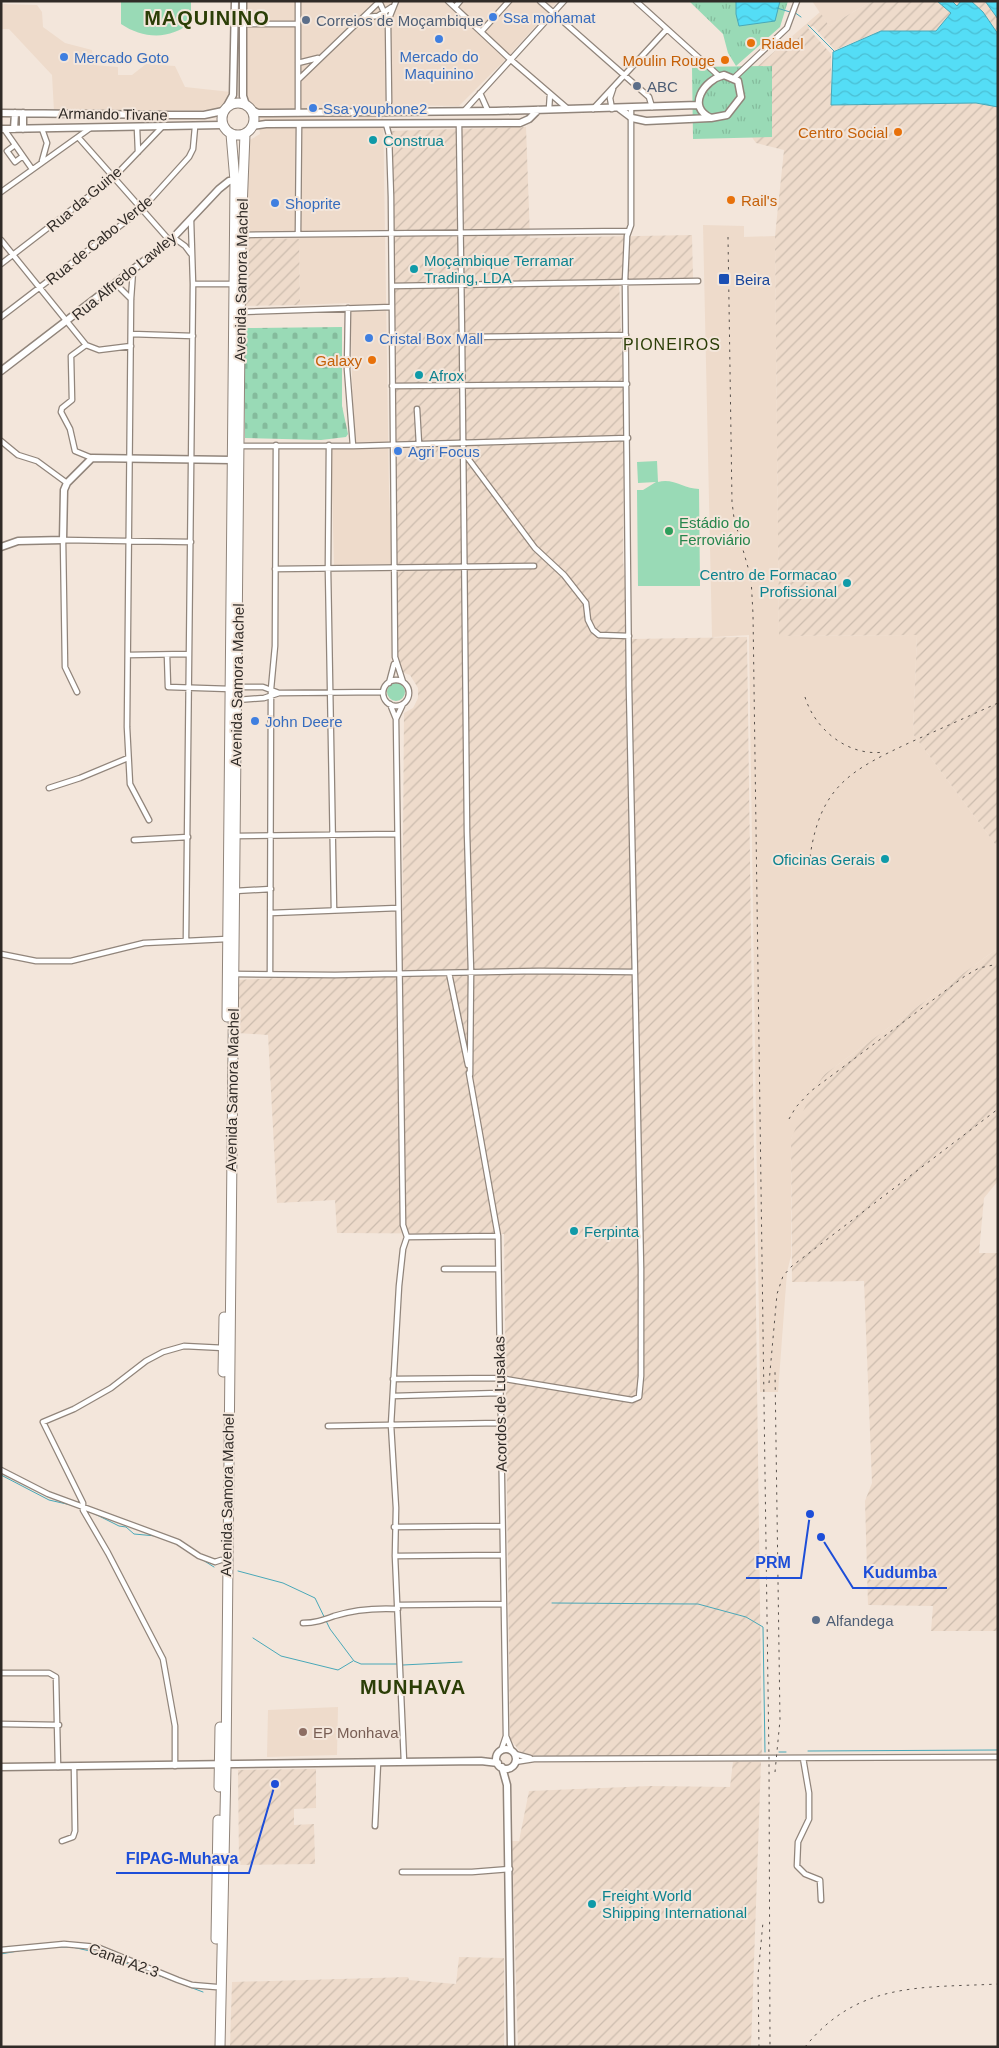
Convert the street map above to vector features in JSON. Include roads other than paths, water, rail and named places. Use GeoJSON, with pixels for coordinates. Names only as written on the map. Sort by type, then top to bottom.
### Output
{"type":"FeatureCollection","features":[{"type":"Feature","properties":{"kind":"highway"},"geometry":{"type":"LineString","coordinates":[[238,103],[248,107],[254,116],[252,126],[245,134],[231,134],[222,125],[225,109],[238,103]]}},
{"type":"Feature","properties":{"kind":"highway","name":"Avenida Samora Machel"},"geometry":{"type":"LineString","coordinates":[[231,134],[238,180],[235,422],[232,460],[235,492]]}},
{"type":"Feature","properties":{"kind":"highway","name":"Avenida Samora Machel"},"geometry":{"type":"LineString","coordinates":[[238,180],[245,134]]}},
{"type":"Feature","properties":{"kind":"highway","name":"Avenida Samora Machel"},"geometry":{"type":"LineString","coordinates":[[236,302],[233,284],[241,235],[238,215]]}},
{"type":"Feature","properties":{"kind":"highway","name":"Avenida Samora Machel"},"geometry":{"type":"LineString","coordinates":[[214,2047],[220,1777],[222,1766],[222,1560],[227,1349],[235,492],[239,446],[235,422]]}},
{"type":"Feature","properties":{"kind":"highway","name":"Avenida Samora Machel"},"geometry":{"type":"LineString","coordinates":[[220,2047],[233,974],[230,939],[234,891],[235,836],[236,700],[233,688]]}},
{"type":"Feature","properties":{"kind":"street"},"geometry":{"type":"LineString","coordinates":[[225,109],[233,94],[235,1]]}},
{"type":"Feature","properties":{"kind":"street"},"geometry":{"type":"LineString","coordinates":[[243,1],[243,96],[248,107],[258,112],[389,113],[549,109],[592,110],[698,105]]}},
{"type":"Feature","properties":{"kind":"street"},"geometry":{"type":"LineString","coordinates":[[298,1],[298,113]]}},
{"type":"Feature","properties":{"kind":"street"},"geometry":{"type":"LineString","coordinates":[[448,1],[510,60],[568,109]]}},
{"type":"Feature","properties":{"kind":"street"},"geometry":{"type":"LineString","coordinates":[[454,7],[460,1]]}},
{"type":"Feature","properties":{"kind":"street"},"geometry":{"type":"LineString","coordinates":[[481,32],[509,1]]}},
{"type":"Feature","properties":{"kind":"street"},"geometry":{"type":"LineString","coordinates":[[540,1],[649,97],[652,107]]}},
{"type":"Feature","properties":{"kind":"street"},"geometry":{"type":"LineString","coordinates":[[464,111],[564,1]]}},
{"type":"Feature","properties":{"kind":"street"},"geometry":{"type":"LineString","coordinates":[[620,108],[632,118],[646,121],[711,118],[727,115],[741,97],[740,86],[734,78],[719,76],[636,1]]}},
{"type":"Feature","properties":{"kind":"street"},"geometry":{"type":"LineString","coordinates":[[299,78],[366,17],[379,2],[388,21]]}},
{"type":"Feature","properties":{"kind":"street"},"geometry":{"type":"LineString","coordinates":[[366,17],[384,13],[393,3]]}},
{"type":"Feature","properties":{"kind":"street"},"geometry":{"type":"LineString","coordinates":[[389,124],[396,119],[389,113],[388,21],[393,3]]}},
{"type":"Feature","properties":{"kind":"street"},"geometry":{"type":"LineString","coordinates":[[734,78],[788,28],[796,3]]}},
{"type":"Feature","properties":{"kind":"street"},"geometry":{"type":"LineString","coordinates":[[243,24],[298,24]]}},
{"type":"Feature","properties":{"kind":"street"},"geometry":{"type":"LineString","coordinates":[[592,110],[667,29]]}},
{"type":"Feature","properties":{"kind":"street"},"geometry":{"type":"LineString","coordinates":[[298,63],[321,57]]}},
{"type":"Feature","properties":{"kind":"street"},"geometry":{"type":"LineString","coordinates":[[711,118],[705,116],[698,105],[698,97],[702,89],[719,76]]}},
{"type":"Feature","properties":{"kind":"street"},"geometry":{"type":"LineString","coordinates":[[612,109],[610,98],[614,88]]}},
{"type":"Feature","properties":{"kind":"street"},"geometry":{"type":"LineString","coordinates":[[480,93],[492,111],[496,124]]}},
{"type":"Feature","properties":{"kind":"street"},"geometry":{"type":"LineString","coordinates":[[549,109],[550,94]]}},
{"type":"Feature","properties":{"kind":"street"},"geometry":{"type":"LineString","coordinates":[[690,106],[691,119]]}},
{"type":"Feature","properties":{"kind":"street"},"geometry":{"type":"LineString","coordinates":[[393,1379],[499,1378],[632,1400],[639,1397],[641,1376],[641,1269],[634,972],[625,281],[632,179],[631,108]]}},
{"type":"Feature","properties":{"kind":"street","name":"Armando Tivane"},"geometry":{"type":"LineString","coordinates":[[1,113],[204,115],[225,109]]}},
{"type":"Feature","properties":{"kind":"street"},"geometry":{"type":"LineString","coordinates":[[252,126],[496,124],[526,121],[538,110]]}},
{"type":"Feature","properties":{"kind":"street"},"geometry":{"type":"LineString","coordinates":[[428,112],[428,125]]}},
{"type":"Feature","properties":{"kind":"street"},"geometry":{"type":"LineString","coordinates":[[14,129],[15,113]]}},
{"type":"Feature","properties":{"kind":"street"},"geometry":{"type":"LineString","coordinates":[[23,113],[23,129]]}},
{"type":"Feature","properties":{"kind":"street"},"geometry":{"type":"LineString","coordinates":[[314,113],[315,125]]}},
{"type":"Feature","properties":{"kind":"street"},"geometry":{"type":"LineString","coordinates":[[389,113],[383,117],[389,124],[395,658],[393,672],[383,692],[396,719],[403,1225],[407,1237],[402,1250],[391,1425],[396,1508],[394,1526],[404,1762]]}},
{"type":"Feature","properties":{"kind":"street"},"geometry":{"type":"LineString","coordinates":[[108,114],[108,128]]}},
{"type":"Feature","properties":{"kind":"street"},"geometry":{"type":"LineString","coordinates":[[116,114],[116,128]]}},
{"type":"Feature","properties":{"kind":"street"},"geometry":{"type":"LineString","coordinates":[[171,115],[171,128]]}},
{"type":"Feature","properties":{"kind":"street"},"geometry":{"type":"LineString","coordinates":[[180,115],[180,127]]}},
{"type":"Feature","properties":{"kind":"street"},"geometry":{"type":"LineString","coordinates":[[459,124],[467,832],[471,972],[470,1075]]}},
{"type":"Feature","properties":{"kind":"street","name":"Armando Tivane"},"geometry":{"type":"LineString","coordinates":[[3,129],[171,128],[222,125]]}},
{"type":"Feature","properties":{"kind":"street"},"geometry":{"type":"LineString","coordinates":[[298,234],[299,125]]}},
{"type":"Feature","properties":{"kind":"street","name":"Rua de Cabo Verde"},"geometry":{"type":"LineString","coordinates":[[1,317],[142,209],[189,157],[193,149],[195,127]]}},
{"type":"Feature","properties":{"kind":"street"},"geometry":{"type":"LineString","coordinates":[[137,128],[138,152]]}},
{"type":"Feature","properties":{"kind":"street","name":"Rua da Guine"},"geometry":{"type":"LineString","coordinates":[[1,264],[114,177],[161,128]]}},
{"type":"Feature","properties":{"kind":"street"},"geometry":{"type":"LineString","coordinates":[[3,129],[32,169]]}},
{"type":"Feature","properties":{"kind":"street"},"geometry":{"type":"LineString","coordinates":[[42,129],[47,143],[42,162]]}},
{"type":"Feature","properties":{"kind":"street"},"geometry":{"type":"LineString","coordinates":[[1,192],[89,129]]}},
{"type":"Feature","properties":{"kind":"street"},"geometry":{"type":"LineString","coordinates":[[78,137],[142,209],[192,255]]}},
{"type":"Feature","properties":{"kind":"street"},"geometry":{"type":"LineString","coordinates":[[15,145],[7,151],[9,154],[15,162],[23,156]]}},
{"type":"Feature","properties":{"kind":"street","name":"Rua Alfredo Lawley"},"geometry":{"type":"LineString","coordinates":[[1,371],[175,240],[219,189],[229,181],[238,180]]}},
{"type":"Feature","properties":{"kind":"street"},"geometry":{"type":"LineString","coordinates":[[186,939],[194,284],[191,220]]}},
{"type":"Feature","properties":{"kind":"street"},"geometry":{"type":"LineString","coordinates":[[241,235],[628,231]]}},
{"type":"Feature","properties":{"kind":"street"},"geometry":{"type":"LineString","coordinates":[[175,240],[192,236]]}},
{"type":"Feature","properties":{"kind":"street"},"geometry":{"type":"LineString","coordinates":[[1,240],[86,345],[98,350],[131,346]]}},
{"type":"Feature","properties":{"kind":"street"},"geometry":{"type":"LineString","coordinates":[[133,271],[128,540],[128,758],[130,784],[149,820]]}},
{"type":"Feature","properties":{"kind":"street"},"geometry":{"type":"LineString","coordinates":[[392,286],[698,281]]}},
{"type":"Feature","properties":{"kind":"street"},"geometry":{"type":"LineString","coordinates":[[116,284],[131,299]]}},
{"type":"Feature","properties":{"kind":"street"},"geometry":{"type":"LineString","coordinates":[[194,284],[233,284]]}},
{"type":"Feature","properties":{"kind":"street"},"geometry":{"type":"LineString","coordinates":[[237,317],[348,308],[392,307]]}},
{"type":"Feature","properties":{"kind":"street"},"geometry":{"type":"LineString","coordinates":[[348,308],[347,369],[353,446]]}},
{"type":"Feature","properties":{"kind":"street"},"geometry":{"type":"LineString","coordinates":[[131,334],[193,336]]}},
{"type":"Feature","properties":{"kind":"street"},"geometry":{"type":"LineString","coordinates":[[462,337],[626,335]]}},
{"type":"Feature","properties":{"kind":"street"},"geometry":{"type":"LineString","coordinates":[[86,345],[71,356],[72,400],[62,408],[61,412],[70,429],[75,451],[92,458],[232,460]]}},
{"type":"Feature","properties":{"kind":"street"},"geometry":{"type":"LineString","coordinates":[[392,386],[626,384]]}},
{"type":"Feature","properties":{"kind":"street"},"geometry":{"type":"LineString","coordinates":[[417,409],[418,444]]}},
{"type":"Feature","properties":{"kind":"street"},"geometry":{"type":"LineString","coordinates":[[239,446],[353,446],[628,438]]}},
{"type":"Feature","properties":{"kind":"street"},"geometry":{"type":"LineString","coordinates":[[1,441],[18,455],[37,460],[67,483]]}},
{"type":"Feature","properties":{"kind":"street"},"geometry":{"type":"LineString","coordinates":[[270,974],[271,689],[275,646],[276,445]]}},
{"type":"Feature","properties":{"kind":"street"},"geometry":{"type":"LineString","coordinates":[[329,445],[328,569],[334,910]]}},
{"type":"Feature","properties":{"kind":"street"},"geometry":{"type":"LineString","coordinates":[[464,452],[535,548],[564,575],[586,603],[593,630],[604,635],[629,636]]}},
{"type":"Feature","properties":{"kind":"street"},"geometry":{"type":"LineString","coordinates":[[78,692],[65,667],[63,497],[67,483],[92,458]]}},
{"type":"Feature","properties":{"kind":"street"},"geometry":{"type":"LineString","coordinates":[[1,547],[18,541],[128,540],[191,542]]}},
{"type":"Feature","properties":{"kind":"street"},"geometry":{"type":"LineString","coordinates":[[275,570],[534,566]]}},
{"type":"Feature","properties":{"kind":"street"},"geometry":{"type":"LineString","coordinates":[[128,655],[188,654]]}},
{"type":"Feature","properties":{"kind":"street"},"geometry":{"type":"LineString","coordinates":[[167,655],[168,687],[271,689],[279,693]]}},
{"type":"Feature","properties":{"kind":"street"},"geometry":{"type":"LineString","coordinates":[[395,658],[397,669],[409,692],[396,719]]}},
{"type":"Feature","properties":{"kind":"street"},"geometry":{"type":"LineString","coordinates":[[388,683],[395,680],[403,682]]}},
{"type":"Feature","properties":{"kind":"street"},"geometry":{"type":"LineString","coordinates":[[236,700],[271,696],[279,693],[383,692]]}},
{"type":"Feature","properties":{"kind":"street"},"geometry":{"type":"LineString","coordinates":[[390,704],[396,706],[403,704]]}},
{"type":"Feature","properties":{"kind":"street"},"geometry":{"type":"LineString","coordinates":[[50,788],[128,758]]}},
{"type":"Feature","properties":{"kind":"street"},"geometry":{"type":"LineString","coordinates":[[235,836],[332,833],[397,834]]}},
{"type":"Feature","properties":{"kind":"street"},"geometry":{"type":"LineString","coordinates":[[134,840],[188,837]]}},
{"type":"Feature","properties":{"kind":"street"},"geometry":{"type":"LineString","coordinates":[[234,891],[271,889]]}},
{"type":"Feature","properties":{"kind":"street"},"geometry":{"type":"LineString","coordinates":[[271,914],[398,908]]}},
{"type":"Feature","properties":{"kind":"street"},"geometry":{"type":"LineString","coordinates":[[1,954],[36,961],[71,961],[131,946],[186,939],[230,939]]}},
{"type":"Feature","properties":{"kind":"street"},"geometry":{"type":"LineString","coordinates":[[233,974],[634,972]]}},
{"type":"Feature","properties":{"kind":"street"},"geometry":{"type":"LineString","coordinates":[[449,973],[470,1075]]}},
{"type":"Feature","properties":{"kind":"street","name":"Acordos de Lusakas"},"geometry":{"type":"LineString","coordinates":[[470,1075],[498,1236],[499,1394],[506,1736]]}},
{"type":"Feature","properties":{"kind":"street"},"geometry":{"type":"LineString","coordinates":[[407,1237],[498,1236]]}},
{"type":"Feature","properties":{"kind":"street"},"geometry":{"type":"LineString","coordinates":[[444,1269],[498,1269]]}},
{"type":"Feature","properties":{"kind":"street"},"geometry":{"type":"LineString","coordinates":[[175,1766],[175,1726],[163,1659],[83,1507],[43,1422],[74,1409],[120,1383],[146,1361],[162,1352],[184,1346],[227,1349]]}},
{"type":"Feature","properties":{"kind":"street"},"geometry":{"type":"LineString","coordinates":[[393,1396],[499,1394]]}},
{"type":"Feature","properties":{"kind":"street"},"geometry":{"type":"LineString","coordinates":[[328,1426],[500,1423]]}},
{"type":"Feature","properties":{"kind":"street"},"geometry":{"type":"LineString","coordinates":[[1,1470],[48,1494],[178,1542],[199,1556],[215,1562],[222,1560]]}},
{"type":"Feature","properties":{"kind":"street"},"geometry":{"type":"LineString","coordinates":[[394,1526],[502,1526]]}},
{"type":"Feature","properties":{"kind":"street"},"geometry":{"type":"LineString","coordinates":[[395,1556],[503,1555]]}},
{"type":"Feature","properties":{"kind":"street"},"geometry":{"type":"LineString","coordinates":[[303,1623],[320,1622],[335,1616],[398,1607],[504,1604]]}},
{"type":"Feature","properties":{"kind":"street"},"geometry":{"type":"LineString","coordinates":[[1,1673],[49,1673],[56,1677],[59,1724],[58,1767]]}},
{"type":"Feature","properties":{"kind":"street"},"geometry":{"type":"LineString","coordinates":[[1,1724],[59,1724]]}},
{"type":"Feature","properties":{"kind":"street"},"geometry":{"type":"LineString","coordinates":[[506,1736],[500,1752],[500,1765],[507,1785],[510,1869],[511,2047]]}},
{"type":"Feature","properties":{"kind":"street"},"geometry":{"type":"LineString","coordinates":[[506,1736],[514,1753],[514,1764],[507,1785]]}},
{"type":"Feature","properties":{"kind":"street"},"geometry":{"type":"LineString","coordinates":[[480,1761],[507,1750],[534,1759]]}},
{"type":"Feature","properties":{"kind":"street"},"geometry":{"type":"LineString","coordinates":[[1,1768],[480,1761],[507,1768],[514,1764],[534,1759],[998,1757]]}},
{"type":"Feature","properties":{"kind":"street"},"geometry":{"type":"LineString","coordinates":[[803,1758],[809,1793],[809,1813],[807,1825],[798,1842],[797,1866],[805,1874],[820,1880],[821,1900]]}},
{"type":"Feature","properties":{"kind":"street"},"geometry":{"type":"LineString","coordinates":[[375,1826],[378,1763]]}},
{"type":"Feature","properties":{"kind":"street"},"geometry":{"type":"LineString","coordinates":[[62,1841],[73,1837],[75,1831],[74,1767]]}},
{"type":"Feature","properties":{"kind":"street"},"geometry":{"type":"LineString","coordinates":[[402,1872],[472,1872],[510,1869]]}},
{"type":"Feature","properties":{"kind":"street","name":"Canal A2.3"},"geometry":{"type":"LineString","coordinates":[[1,1950],[64,1944],[96,1947],[192,1985],[216,1987]]}},
{"type":"Feature","properties":{"kind":"water"},"geometry":{"type":"Polygon","coordinates":[[[736,1],[780,1],[775,21],[739,26],[736,14],[736,1]]]}},
{"type":"Feature","properties":{"kind":"water"},"geometry":{"type":"Polygon","coordinates":[[[937,1],[952,1],[957,6],[961,1],[971,1],[983,12],[998,34],[998,107],[976,103],[831,105],[833,52],[881,31],[936,31],[951,13],[937,1]]]}},
{"type":"Feature","properties":{"kind":"water"},"geometry":{"type":"Polygon","coordinates":[[[985,1],[998,1],[998,19],[985,1]]]}},
{"type":"Feature","properties":{"kind":"waterway"},"geometry":{"type":"LineString","coordinates":[[777,8],[790,12]]}},
{"type":"Feature","properties":{"kind":"waterway"},"geometry":{"type":"LineString","coordinates":[[794,12],[801,17]]}},
{"type":"Feature","properties":{"kind":"waterway"},"geometry":{"type":"LineString","coordinates":[[808,25],[834,51]]}},
{"type":"Feature","properties":{"kind":"waterway"},"geometry":{"type":"LineString","coordinates":[[1,1475],[49,1500],[71,1505]]}},
{"type":"Feature","properties":{"kind":"waterway"},"geometry":{"type":"LineString","coordinates":[[91,1512],[119,1526],[126,1527],[134,1534],[156,1536]]}},
{"type":"Feature","properties":{"kind":"waterway"},"geometry":{"type":"LineString","coordinates":[[174,1542],[214,1567]]}},
{"type":"Feature","properties":{"kind":"waterway"},"geometry":{"type":"LineString","coordinates":[[238,1571],[283,1583],[315,1598],[330,1629],[354,1661],[361,1664],[397,1664]]}},
{"type":"Feature","properties":{"kind":"waterway"},"geometry":{"type":"LineString","coordinates":[[552,1603],[698,1604],[746,1617],[763,1627],[765,1752]]}},
{"type":"Feature","properties":{"kind":"waterway"},"geometry":{"type":"LineString","coordinates":[[253,1638],[281,1656],[338,1670],[353,1661]]}},
{"type":"Feature","properties":{"kind":"waterway"},"geometry":{"type":"LineString","coordinates":[[403,1665],[462,1662]]}},
{"type":"Feature","properties":{"kind":"waterway"},"geometry":{"type":"LineString","coordinates":[[808,1751],[998,1750]]}},
{"type":"Feature","properties":{"kind":"waterway"},"geometry":{"type":"LineString","coordinates":[[779,1752],[786,1752]]}},
{"type":"Feature","properties":{"kind":"waterway"},"geometry":{"type":"LineString","coordinates":[[54,1947],[68,1947]]}},
{"type":"Feature","properties":{"kind":"waterway"},"geometry":{"type":"LineString","coordinates":[[72,1947],[99,1953],[203,1992]]}},
{"type":"Feature","properties":{"kind":"waterway"},"geometry":{"type":"LineString","coordinates":[[1,1954],[23,1950]]}},
{"type":"Feature","properties":{"kind":"railway"},"geometry":{"type":"LineString","coordinates":[[728,237],[732,502],[734,518],[751,578],[753,614],[769,1759],[770,2047]]}},
{"type":"Feature","properties":{"kind":"railway"},"geometry":{"type":"LineString","coordinates":[[805,697],[817,720],[835,739],[858,750],[884,752]]}},
{"type":"Feature","properties":{"kind":"railway"},"geometry":{"type":"LineString","coordinates":[[810,857],[822,813],[842,783],[855,772],[890,752],[998,703]]}},
{"type":"Feature","properties":{"kind":"railway"},"geometry":{"type":"LineString","coordinates":[[789,1119],[796,1107],[811,1091],[965,976],[979,968],[998,964]]}},
{"type":"Feature","properties":{"kind":"railway"},"geometry":{"type":"LineString","coordinates":[[769,1383],[777,1294],[783,1276],[792,1266],[998,1109]]}},
{"type":"Feature","properties":{"kind":"railway"},"geometry":{"type":"LineString","coordinates":[[775,1372],[780,1720],[775,1772]]}},
{"type":"Feature","properties":{"kind":"railway"},"geometry":{"type":"LineString","coordinates":[[759,2047],[758,1975],[763,1922]]}},
{"type":"Feature","properties":{"kind":"railway"},"geometry":{"type":"LineString","coordinates":[[805,2047],[825,2026],[847,2010],[869,1999],[893,1992],[918,1988],[998,1984]]}},
{"type":"Feature","properties":{"kind":"place","name":"Ssa mohamat"},"geometry":{"type":"Point","coordinates":[493,17]}},
{"type":"Feature","properties":{"kind":"place","name":"Correios de Moçambique"},"geometry":{"type":"Point","coordinates":[306,20]}},
{"type":"Feature","properties":{"kind":"place","name":"Mercado do Maquinino"},"geometry":{"type":"Point","coordinates":[439,39]}},
{"type":"Feature","properties":{"kind":"place","name":"Riadel"},"geometry":{"type":"Point","coordinates":[751,43]}},
{"type":"Feature","properties":{"kind":"place","name":"Mercado Goto"},"geometry":{"type":"Point","coordinates":[64,57]}},
{"type":"Feature","properties":{"kind":"place","name":"Moulin Rouge"},"geometry":{"type":"Point","coordinates":[725,60]}},
{"type":"Feature","properties":{"kind":"place","name":"ABC"},"geometry":{"type":"Point","coordinates":[637,86]}},
{"type":"Feature","properties":{"kind":"place","name":"Ssa youphone2"},"geometry":{"type":"Point","coordinates":[313,108]}},
{"type":"Feature","properties":{"kind":"place","name":"Centro Social"},"geometry":{"type":"Point","coordinates":[898,132]}},
{"type":"Feature","properties":{"kind":"place","name":"Construa"},"geometry":{"type":"Point","coordinates":[373,140]}},
{"type":"Feature","properties":{"kind":"place","name":"Rail's"},"geometry":{"type":"Point","coordinates":[731,200]}},
{"type":"Feature","properties":{"kind":"place","name":"Shoprite"},"geometry":{"type":"Point","coordinates":[275,203]}},
{"type":"Feature","properties":{"kind":"place","name":"Moçambique Terramar Trading, LDA"},"geometry":{"type":"Point","coordinates":[414,269]}},
{"type":"Feature","properties":{"kind":"place","name":"Beira"},"geometry":{"type":"Point","coordinates":[724,279]}},
{"type":"Feature","properties":{"kind":"place","name":"Cristal Box Mall"},"geometry":{"type":"Point","coordinates":[369,338]}},
{"type":"Feature","properties":{"kind":"place","name":"Galaxy"},"geometry":{"type":"Point","coordinates":[372,360]}},
{"type":"Feature","properties":{"kind":"place","name":"Afrox"},"geometry":{"type":"Point","coordinates":[419,375]}},
{"type":"Feature","properties":{"kind":"place","name":"Agri Focus"},"geometry":{"type":"Point","coordinates":[398,451]}},
{"type":"Feature","properties":{"kind":"place","name":"Estádio do Ferroviário"},"geometry":{"type":"Point","coordinates":[669,531]}},
{"type":"Feature","properties":{"kind":"place","name":"Centro de Formacao Profissional"},"geometry":{"type":"Point","coordinates":[847,583]}},
{"type":"Feature","properties":{"kind":"place","name":"John Deere"},"geometry":{"type":"Point","coordinates":[255,721]}},
{"type":"Feature","properties":{"kind":"place","name":"Oficinas Gerais"},"geometry":{"type":"Point","coordinates":[885,859]}},
{"type":"Feature","properties":{"kind":"place","name":"Ferpinta"},"geometry":{"type":"Point","coordinates":[574,1231]}},
{"type":"Feature","properties":{"kind":"place","name":"PRM"},"geometry":{"type":"Point","coordinates":[810,1514]}},
{"type":"Feature","properties":{"kind":"place","name":"Kudumba"},"geometry":{"type":"Point","coordinates":[821,1537]}},
{"type":"Feature","properties":{"kind":"place","name":"Alfandega"},"geometry":{"type":"Point","coordinates":[816,1620]}},
{"type":"Feature","properties":{"kind":"place","name":"EP Monhava"},"geometry":{"type":"Point","coordinates":[303,1732]}},
{"type":"Feature","properties":{"kind":"place","name":"FIPAG-Muhava"},"geometry":{"type":"Point","coordinates":[275,1784]}},
{"type":"Feature","properties":{"kind":"place","name":"Freight World Shipping International"},"geometry":{"type":"Point","coordinates":[592,1904]}},
{"type":"Feature","properties":{"kind":"district","name":"MAQUININO"},"geometry":{"type":"Point","coordinates":[207,18]}},
{"type":"Feature","properties":{"kind":"district","name":"PIONEIROS"},"geometry":{"type":"Point","coordinates":[672,344]}},
{"type":"Feature","properties":{"kind":"district","name":"MUNHAVA"},"geometry":{"type":"Point","coordinates":[413,1687]}}]}
